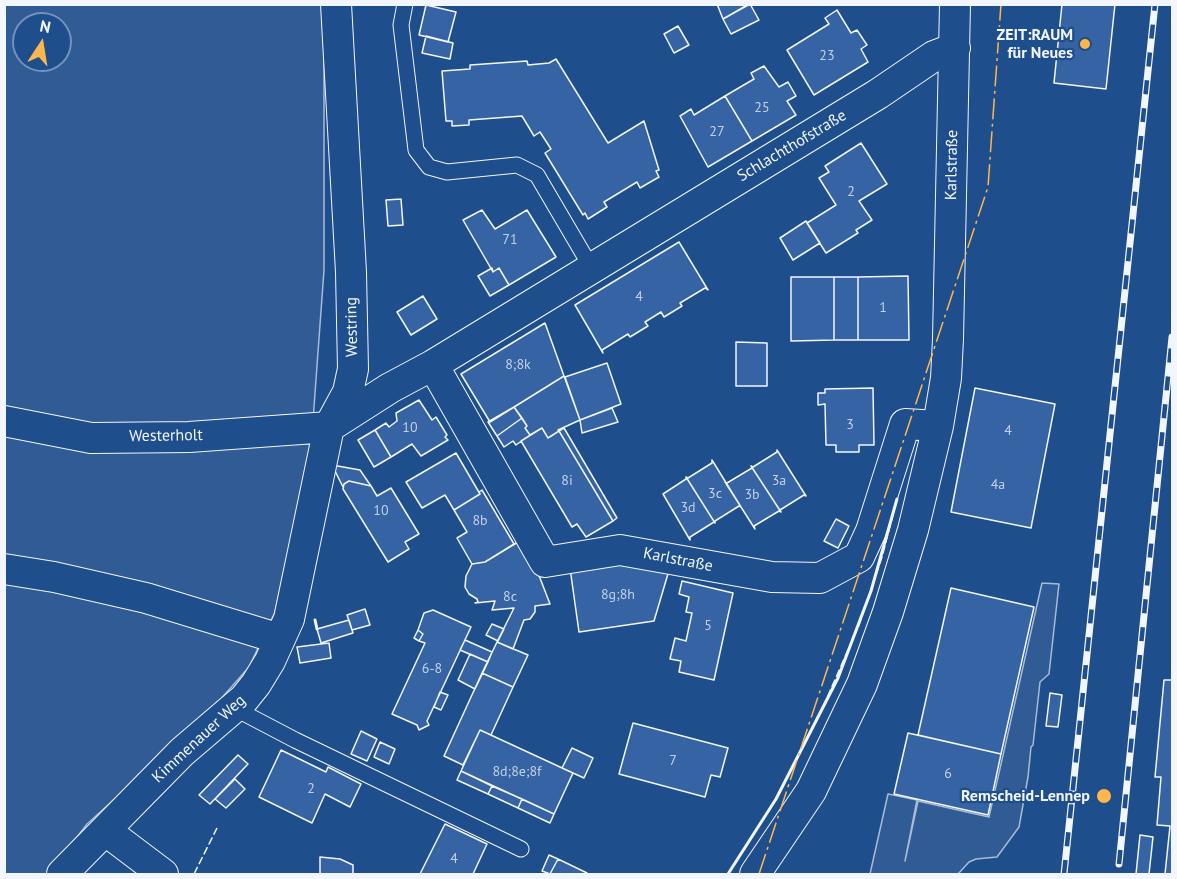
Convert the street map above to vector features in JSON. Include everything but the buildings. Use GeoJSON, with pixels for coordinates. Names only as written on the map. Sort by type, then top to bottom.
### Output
{"type":"FeatureCollection","features":[{"type":"Feature","properties":{"kind":"street","name":"Westring"},"geometry":{"type":"LineString","coordinates":[[280,639],[289,619],[299,576],[329,427],[348,392],[353,369],[351,273],[336,4]]}},
{"type":"Feature","properties":{"kind":"street"},"geometry":{"type":"LineString","coordinates":[[955,4],[955,48]]}},
{"type":"Feature","properties":{"kind":"street","name":"Schlachthofstraße"},"geometry":{"type":"LineString","coordinates":[[329,427],[878,94],[934,56],[955,48]]}},
{"type":"Feature","properties":{"kind":"street","name":"Karlstraße"},"geometry":{"type":"LineString","coordinates":[[755,874],[812,791],[862,684],[888,612],[906,552],[938,426],[946,378],[948,339],[955,48]]}},
{"type":"Feature","properties":{"kind":"street","name":"Karlstraße"},"geometry":{"type":"LineString","coordinates":[[433,365],[545,562],[620,550],[763,575],[803,579],[820,578],[859,557],[871,531],[905,424],[938,426]]}},
{"type":"Feature","properties":{"kind":"street","name":"Westerholt"},"geometry":{"type":"LineString","coordinates":[[4,421],[91,438],[189,437],[329,427]]}},
{"type":"Feature","properties":{"kind":"street"},"geometry":{"type":"LineString","coordinates":[[4,569],[54,577],[146,598],[280,639]]}},
{"type":"Feature","properties":{"kind":"street","name":"Kimmenauer Weg"},"geometry":{"type":"LineString","coordinates":[[62,874],[182,752],[234,708],[256,684],[280,639]]}},
{"type":"Feature","properties":{"kind":"street"},"geometry":{"type":"LineString","coordinates":[[106,831],[163,874]]}},
{"type":"Feature","properties":{"kind":"lane"},"geometry":{"type":"LineString","coordinates":[[405,4],[401,25],[416,150],[429,167],[447,172],[517,165],[537,175],[591,267]]}},
{"type":"Feature","properties":{"kind":"lane"},"geometry":{"type":"LineString","coordinates":[[234,708],[295,740],[521,849]]}},
{"type":"Feature","properties":{"kind":"shaded area"},"geometry":{"type":"Polygon","coordinates":[[[5,5],[324,5],[324,270],[311,448],[275,612],[249,667],[204,718],[87,824],[49,874],[5,874],[5,5]]]}},
{"type":"Feature","properties":{"kind":"shaded area"},"geometry":{"type":"Polygon","coordinates":[[[1042,583],[1059,584],[1049,674],[1040,682],[1033,745],[1019,827],[997,857],[969,862],[958,874],[870,874],[888,794],[917,800],[905,861],[918,801],[989,817],[1042,583]]]}},
{"type":"Feature","properties":{"kind":"railway"},"geometry":{"type":"LineString","coordinates":[[1064,874],[1155,4]]}},
{"type":"Feature","properties":{"kind":"railway"},"geometry":{"type":"LineString","coordinates":[[1119,864],[1172,337]]}},
{"type":"Feature","properties":{"kind":"fence"},"geometry":{"type":"LineString","coordinates":[[823,707],[859,625],[882,557],[897,499]]}},
{"type":"Feature","properties":{"kind":"fence"},"geometry":{"type":"LineString","coordinates":[[194,874],[217,828]]}},
{"type":"Feature","properties":{"kind":"wall"},"geometry":{"type":"LineString","coordinates":[[728,874],[776,799],[838,678],[871,591],[897,499]]}},
{"type":"Feature","properties":{"kind":"wall"},"geometry":{"type":"LineString","coordinates":[[315,620],[317,629]]}},
{"type":"Feature","properties":{"kind":"power"},"geometry":{"type":"LineString","coordinates":[[759,874],[988,187],[1001,4]]}},
{"type":"Feature","properties":{"kind":"place","name":"ZEIT:RAUM für Neues"},"geometry":{"type":"Point","coordinates":[1085,44]}},
{"type":"Feature","properties":{"kind":"place","name":"Remscheid-Lennep"},"geometry":{"type":"Point","coordinates":[1104,796]}}]}
